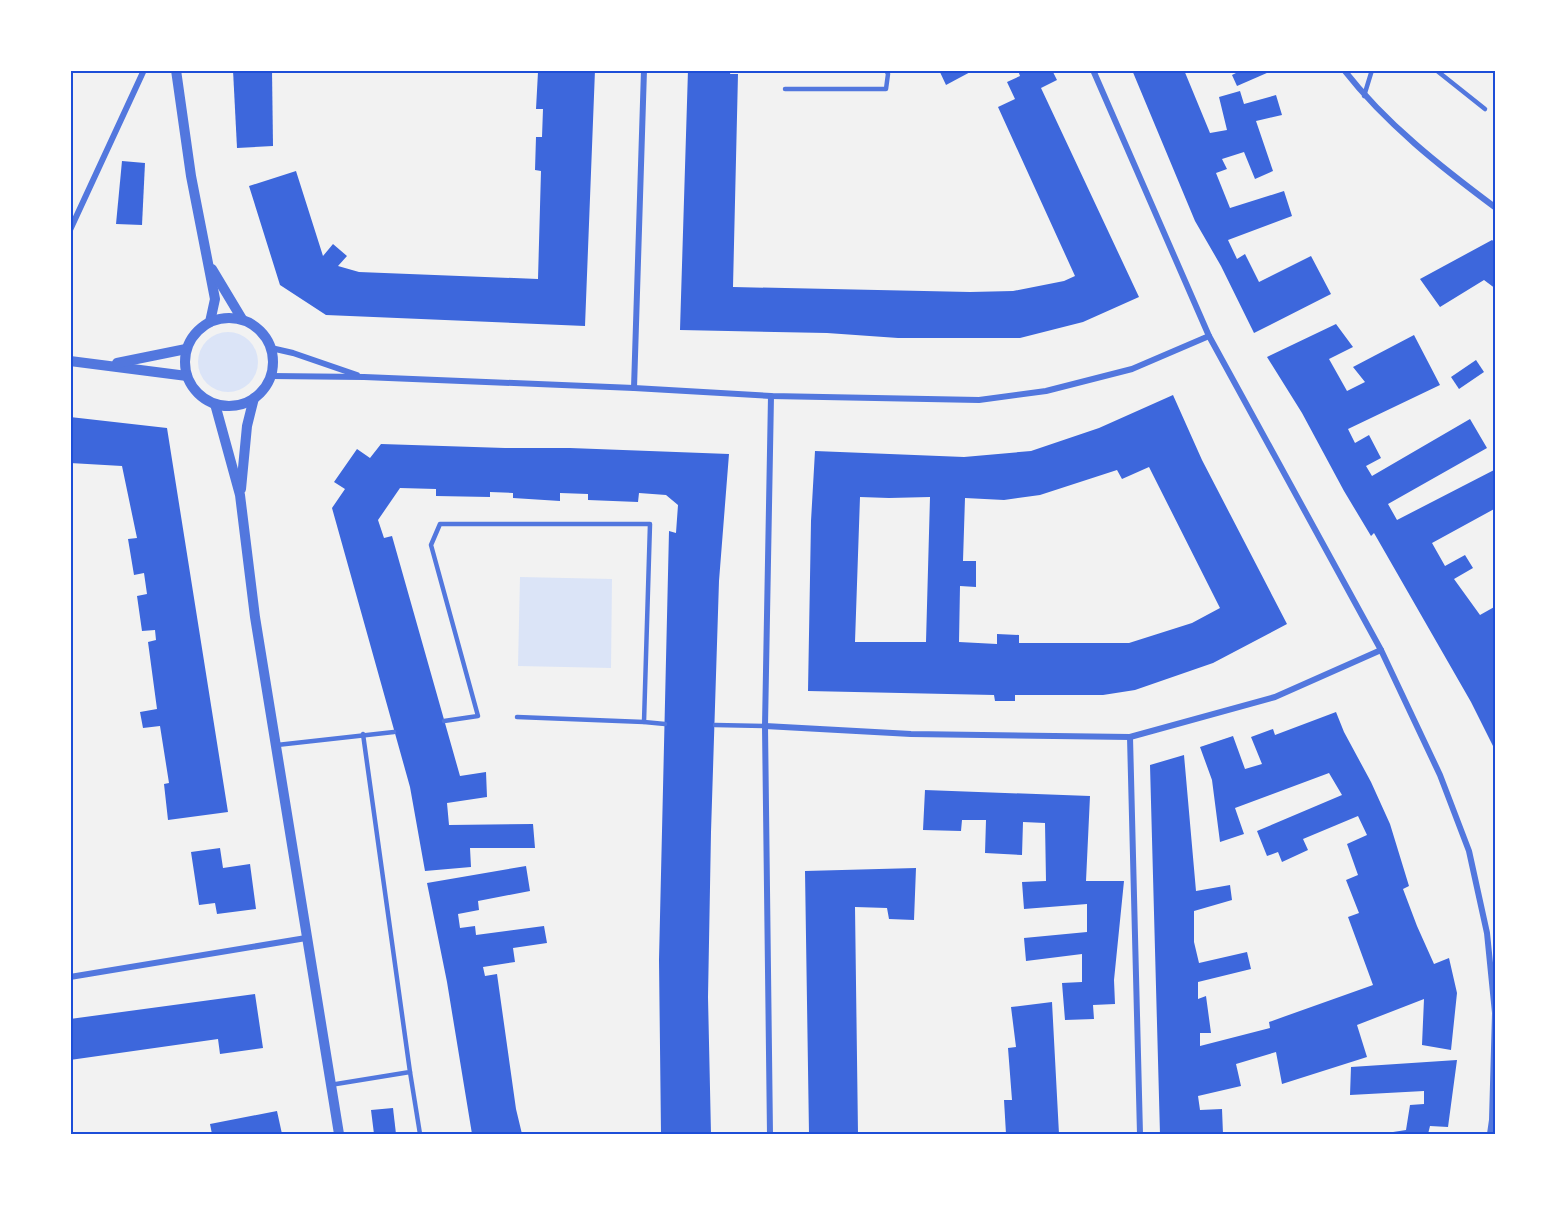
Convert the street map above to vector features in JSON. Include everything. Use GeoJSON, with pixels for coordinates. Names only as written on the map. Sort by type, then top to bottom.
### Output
{"type":"FeatureCollection","features":[{"type":"Feature","properties":{"kind":"street"},"geometry":{"type":"LineString","coordinates":[[70,230],[144,70]]}},
{"type":"Feature","properties":{"kind":"street"},"geometry":{"type":"LineString","coordinates":[[176,70],[191,176],[214,299],[210,322]]}},
{"type":"Feature","properties":{"kind":"street"},"geometry":{"type":"LineString","coordinates":[[634,388],[644,70]]}},
{"type":"Feature","properties":{"kind":"street"},"geometry":{"type":"LineString","coordinates":[[1093,70],[1209,336],[1381,651],[1440,775],[1469,851],[1487,933],[1496,1013],[1490,1134]]}},
{"type":"Feature","properties":{"kind":"street"},"geometry":{"type":"LineString","coordinates":[[1344,70],[1364,96],[1442,168],[1496,208]]}},
{"type":"Feature","properties":{"kind":"street"},"geometry":{"type":"LineString","coordinates":[[209,263],[242,319]]}},
{"type":"Feature","properties":{"kind":"street"},"geometry":{"type":"LineString","coordinates":[[228,318],[242,319],[264,336],[271,348],[273,362],[271,376],[264,389],[254,398],[235,406],[215,404],[202,397],[193,388],[184,362],[186,349],[192,337],[210,322],[228,318]]}},
{"type":"Feature","properties":{"kind":"street"},"geometry":{"type":"LineString","coordinates":[[271,376],[364,377],[771,396],[979,400],[1046,391],[1132,369],[1209,336]]}},
{"type":"Feature","properties":{"kind":"street"},"geometry":{"type":"LineString","coordinates":[[271,348],[364,377]]}},
{"type":"Feature","properties":{"kind":"street"},"geometry":{"type":"LineString","coordinates":[[108,365],[186,349]]}},
{"type":"Feature","properties":{"kind":"street"},"geometry":{"type":"LineString","coordinates":[[70,361],[187,376]]}},
{"type":"Feature","properties":{"kind":"street"},"geometry":{"type":"LineString","coordinates":[[770,1134],[765,726],[771,396]]}},
{"type":"Feature","properties":{"kind":"street"},"geometry":{"type":"LineString","coordinates":[[240,495],[247,426],[254,398]]}},
{"type":"Feature","properties":{"kind":"street"},"geometry":{"type":"LineString","coordinates":[[215,404],[240,495],[255,617],[339,1134]]}},
{"type":"Feature","properties":{"kind":"street"},"geometry":{"type":"LineString","coordinates":[[765,726],[911,734],[1130,737],[1275,697],[1381,651]]}},
{"type":"Feature","properties":{"kind":"street"},"geometry":{"type":"LineString","coordinates":[[1130,737],[1140,1134]]}},
{"type":"Feature","properties":{"kind":"street"},"geometry":{"type":"LineString","coordinates":[[70,977],[306,938]]}},
{"type":"Feature","properties":{"kind":"lane"},"geometry":{"type":"LineString","coordinates":[[784,89],[886,89],[888,74],[886,70]]}},
{"type":"Feature","properties":{"kind":"lane"},"geometry":{"type":"LineString","coordinates":[[1364,96],[1372,70]]}},
{"type":"Feature","properties":{"kind":"lane"},"geometry":{"type":"LineString","coordinates":[[1436,70],[1485,109]]}},
{"type":"Feature","properties":{"kind":"lane"},"geometry":{"type":"LineString","coordinates":[[444,721],[478,716],[432,545],[440,524],[650,524],[644,722]]}},
{"type":"Feature","properties":{"kind":"lane"},"geometry":{"type":"LineString","coordinates":[[517,717],[665,724]]}},
{"type":"Feature","properties":{"kind":"lane"},"geometry":{"type":"LineString","coordinates":[[715,725],[765,726]]}},
{"type":"Feature","properties":{"kind":"lane"},"geometry":{"type":"LineString","coordinates":[[277,745],[394,732]]}},
{"type":"Feature","properties":{"kind":"lane"},"geometry":{"type":"LineString","coordinates":[[363,734],[420,1134]]}},
{"type":"Feature","properties":{"kind":"lane"},"geometry":{"type":"LineString","coordinates":[[330,1085],[410,1072]]}},
{"type":"Feature","properties":{"kind":"shaded area"},"geometry":{"type":"Polygon","coordinates":[[[222,332],[234,332],[245,337],[253,345],[258,362],[256,374],[245,387],[234,392],[222,392],[211,387],[203,379],[198,368],[198,356],[203,345],[211,337],[222,332]]]}},
{"type":"Feature","properties":{"kind":"shaded area"},"geometry":{"type":"Polygon","coordinates":[[[520,577],[612,579],[611,668],[518,666],[520,577]]]}},
{"type":"Feature","properties":{"kind":"building"},"geometry":{"type":"Polygon","coordinates":[[[233,70],[272,70],[273,146],[237,148],[233,70]]]}},
{"type":"Feature","properties":{"kind":"building"},"geometry":{"type":"Polygon","coordinates":[[[543,70],[595,70],[585,326],[326,315],[280,285],[249,186],[296,171],[323,256],[333,244],[347,256],[338,266],[359,272],[538,279],[541,171],[535,170],[536,137],[542,137],[543,109],[536,109],[538,72],[543,72],[543,70]]]}},
{"type":"Feature","properties":{"kind":"building"},"geometry":{"type":"Polygon","coordinates":[[[688,70],[731,70],[730,74],[738,74],[733,287],[1013,291],[1064,281],[1075,276],[998,107],[1015,99],[1007,82],[1020,76],[1018,70],[1052,70],[1057,80],[1041,88],[1139,297],[1083,322],[1020,338],[898,338],[827,333],[680,330],[688,70]]]}},
{"type":"Feature","properties":{"kind":"building"},"geometry":{"type":"Polygon","coordinates":[[[939,70],[974,70],[946,85],[939,70]]]}},
{"type":"Feature","properties":{"kind":"building"},"geometry":{"type":"Polygon","coordinates":[[[1132,70],[1184,70],[1210,133],[1227,130],[1219,97],[1240,91],[1244,104],[1276,95],[1282,115],[1256,121],[1273,171],[1255,179],[1244,152],[1222,159],[1227,169],[1216,173],[1230,208],[1284,191],[1292,216],[1228,240],[1237,259],[1245,254],[1259,282],[1311,256],[1331,294],[1254,333],[1221,266],[1195,221],[1132,70]]]}},
{"type":"Feature","properties":{"kind":"building"},"geometry":{"type":"Polygon","coordinates":[[[1242,70],[1274,70],[1237,86],[1232,75],[1242,70]]]}},
{"type":"Feature","properties":{"kind":"building"},"geometry":{"type":"Polygon","coordinates":[[[122,161],[145,163],[142,225],[116,224],[122,161]]]}},
{"type":"Feature","properties":{"kind":"building"},"geometry":{"type":"Polygon","coordinates":[[[1492,240],[1496,243],[1496,289],[1484,280],[1440,307],[1420,279],[1492,240]]]}},
{"type":"Feature","properties":{"kind":"building"},"geometry":{"type":"Polygon","coordinates":[[[1336,324],[1353,347],[1329,359],[1347,391],[1365,382],[1353,367],[1414,335],[1440,385],[1348,429],[1355,443],[1369,435],[1381,458],[1366,466],[1372,476],[1470,419],[1487,448],[1388,504],[1397,520],[1496,469],[1496,508],[1432,543],[1445,566],[1465,555],[1473,568],[1454,579],[1480,615],[1496,606],[1496,752],[1471,702],[1374,533],[1371,536],[1302,413],[1267,357],[1336,324]]]}},
{"type":"Feature","properties":{"kind":"building"},"geometry":{"type":"Polygon","coordinates":[[[1476,360],[1484,372],[1459,389],[1451,377],[1476,360]]]}},
{"type":"Feature","properties":{"kind":"building"},"geometry":{"type":"Polygon","coordinates":[[[1173,395],[1202,460],[1287,624],[1213,663],[1135,690],[1103,695],[1015,695],[1015,701],[995,701],[994,695],[808,691],[811,521],[815,451],[964,457],[1031,451],[1099,428],[1173,395]],[[1149,467],[1122,479],[1117,470],[1040,495],[1004,500],[965,498],[963,561],[976,561],[976,587],[960,586],[959,642],[997,644],[997,634],[1019,635],[1019,643],[1129,643],[1192,623],[1220,608],[1149,467]],[[860,497],[855,642],[926,642],[930,497],[860,497]]]}},
{"type":"Feature","properties":{"kind":"building"},"geometry":{"type":"Polygon","coordinates":[[[70,417],[167,428],[228,812],[168,820],[164,784],[169,783],[160,726],[143,728],[140,712],[157,709],[148,642],[156,640],[155,630],[142,631],[137,596],[147,594],[144,573],[134,575],[128,539],[137,538],[122,466],[70,463],[70,417]]]}},
{"type":"Feature","properties":{"kind":"building"},"geometry":{"type":"Polygon","coordinates":[[[381,444],[729,454],[719,581],[711,832],[708,997],[711,1134],[661,1134],[659,960],[669,531],[676,533],[678,505],[666,495],[639,493],[638,502],[588,500],[588,494],[560,493],[560,501],[513,498],[513,493],[490,492],[490,497],[436,496],[436,489],[400,488],[378,520],[384,538],[392,536],[460,776],[486,772],[487,797],[447,803],[449,825],[533,824],[535,848],[470,848],[471,867],[425,871],[410,787],[332,508],[345,489],[334,482],[357,449],[370,458],[381,444]]]}},
{"type":"Feature","properties":{"kind":"building"},"geometry":{"type":"Polygon","coordinates":[[[1336,712],[1390,824],[1409,886],[1403,889],[1434,964],[1449,958],[1457,993],[1451,1050],[1422,1045],[1424,999],[1357,1025],[1367,1057],[1282,1084],[1276,1052],[1236,1064],[1241,1086],[1198,1096],[1200,1110],[1222,1109],[1223,1134],[1160,1134],[1150,765],[1184,755],[1196,891],[1230,885],[1232,900],[1194,911],[1194,942],[1199,963],[1247,952],[1251,969],[1198,982],[1198,999],[1206,996],[1211,1033],[1200,1033],[1200,1046],[1270,1028],[1269,1022],[1373,985],[1348,917],[1359,913],[1346,880],[1358,875],[1347,844],[1367,835],[1358,816],[1303,839],[1308,850],[1282,862],[1278,852],[1267,856],[1257,831],[1342,795],[1329,773],[1235,808],[1244,834],[1220,842],[1212,780],[1200,747],[1233,736],[1245,769],[1262,764],[1251,737],[1273,729],[1275,735],[1336,712]]]}},
{"type":"Feature","properties":{"kind":"building"},"geometry":{"type":"Polygon","coordinates":[[[925,790],[1090,796],[1086,881],[1124,881],[1114,980],[1115,1004],[1093,1005],[1094,1019],[1065,1020],[1062,983],[1082,982],[1082,954],[1026,961],[1024,938],[1087,932],[1087,904],[1024,909],[1022,882],[1046,881],[1045,823],[1023,822],[1022,855],[985,853],[986,820],[962,820],[961,831],[923,830],[925,790]]]}},
{"type":"Feature","properties":{"kind":"building"},"geometry":{"type":"Polygon","coordinates":[[[220,848],[223,868],[250,864],[256,909],[217,914],[215,903],[199,905],[191,852],[220,848]]]}},
{"type":"Feature","properties":{"kind":"building"},"geometry":{"type":"Polygon","coordinates":[[[526,866],[530,891],[478,901],[479,910],[458,914],[460,928],[475,926],[476,935],[544,926],[547,943],[513,948],[515,962],[483,967],[485,976],[497,974],[516,1109],[522,1134],[472,1134],[447,982],[427,883],[526,866]]]}},
{"type":"Feature","properties":{"kind":"building"},"geometry":{"type":"Polygon","coordinates":[[[916,868],[914,920],[889,919],[887,908],[855,907],[858,1134],[809,1134],[805,871],[916,868]]]}},
{"type":"Feature","properties":{"kind":"building"},"geometry":{"type":"Polygon","coordinates":[[[255,994],[263,1048],[220,1054],[218,1039],[70,1060],[70,1019],[255,994]]]}},
{"type":"Feature","properties":{"kind":"building"},"geometry":{"type":"Polygon","coordinates":[[[1052,1002],[1059,1134],[1006,1134],[1004,1100],[1012,1100],[1008,1048],[1016,1047],[1011,1007],[1052,1002]]]}},
{"type":"Feature","properties":{"kind":"building"},"geometry":{"type":"Polygon","coordinates":[[[1457,1060],[1448,1127],[1430,1126],[1428,1134],[1380,1134],[1406,1130],[1410,1105],[1424,1104],[1424,1091],[1350,1095],[1351,1067],[1457,1060]]]}},
{"type":"Feature","properties":{"kind":"building"},"geometry":{"type":"Polygon","coordinates":[[[393,1108],[396,1134],[374,1134],[371,1110],[393,1108]]]}},
{"type":"Feature","properties":{"kind":"building"},"geometry":{"type":"Polygon","coordinates":[[[277,1111],[282,1134],[212,1134],[210,1124],[277,1111]]]}}]}
